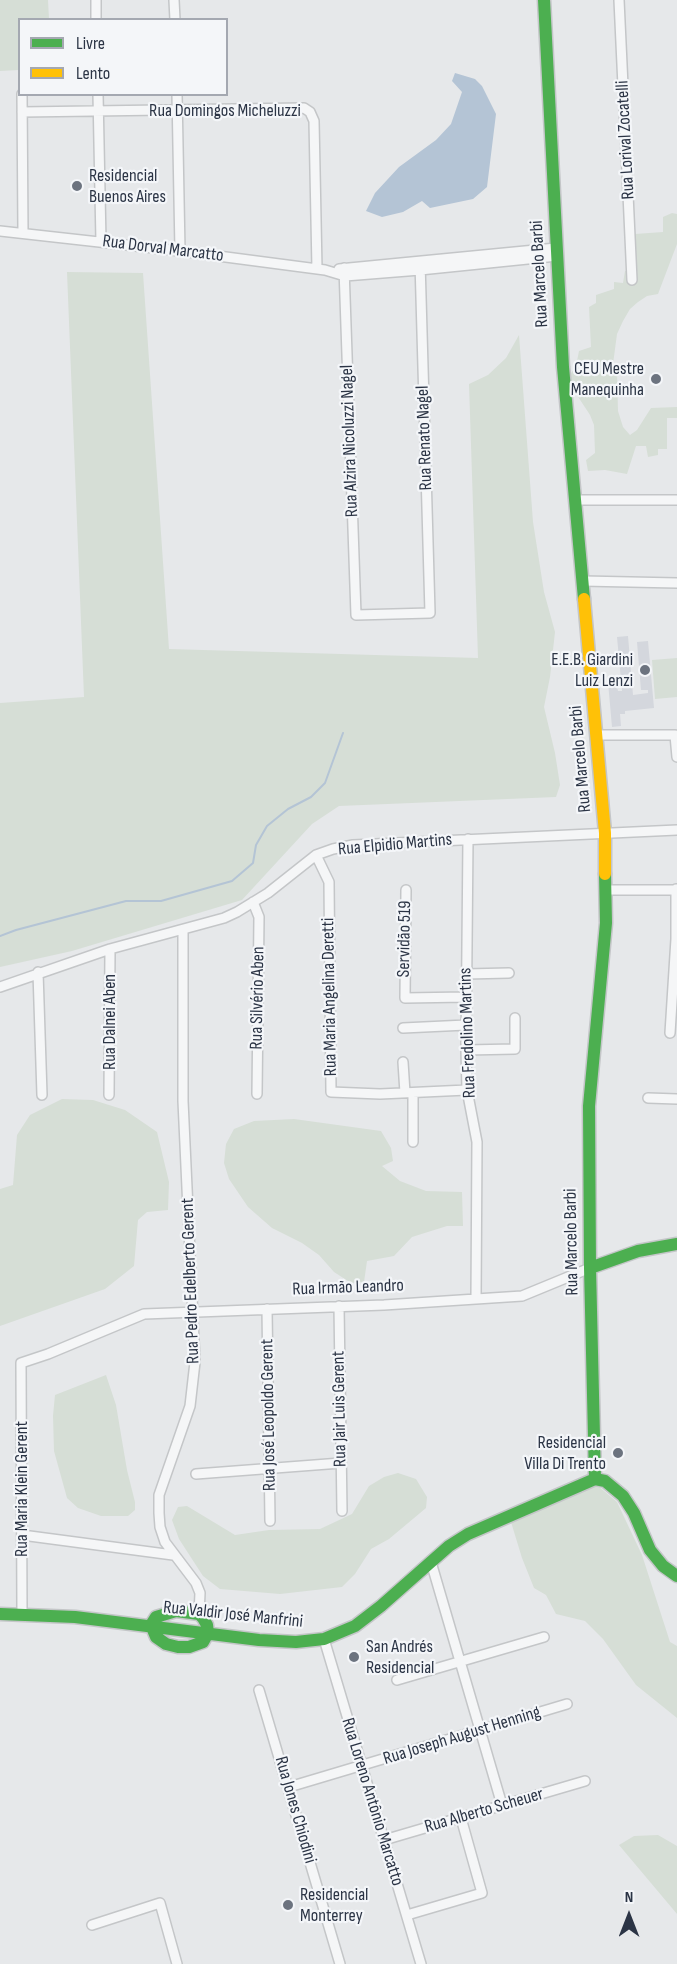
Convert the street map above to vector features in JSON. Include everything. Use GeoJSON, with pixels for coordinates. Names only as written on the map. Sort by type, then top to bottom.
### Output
{"type":"FeatureCollection","features":[{"type":"Feature","properties":{"kind":"street"},"geometry":{"type":"LineString","coordinates":[[96,0],[96,18]]}},
{"type":"Feature","properties":{"kind":"street"},"geometry":{"type":"LineString","coordinates":[[174,0],[175,18]]}},
{"type":"Feature","properties":{"kind":"street","name":"Rua Marcelo Barbi"},"geometry":{"type":"LineString","coordinates":[[544,0],[563,367],[605,832],[604,944],[590,1092],[590,1268],[595,1479]]}},
{"type":"Feature","properties":{"kind":"street","name":"Rua Lorival Zocatelli"},"geometry":{"type":"LineString","coordinates":[[619,0],[632,280]]}},
{"type":"Feature","properties":{"kind":"street"},"geometry":{"type":"LineString","coordinates":[[22,96],[23,232]]}},
{"type":"Feature","properties":{"kind":"street"},"geometry":{"type":"LineString","coordinates":[[99,96],[101,242]]}},
{"type":"Feature","properties":{"kind":"street"},"geometry":{"type":"LineString","coordinates":[[177,96],[180,251]]}},
{"type":"Feature","properties":{"kind":"street","name":"Rua Domingos Micheluzzi"},"geometry":{"type":"LineString","coordinates":[[22,112],[304,108],[310,112],[314,121],[321,270]]}},
{"type":"Feature","properties":{"kind":"street","name":"Rua Dorval Marcatto"},"geometry":{"type":"LineString","coordinates":[[0,231],[345,272],[556,252]]}},
{"type":"Feature","properties":{"kind":"street","name":"Rua Renato Nagel"},"geometry":{"type":"LineString","coordinates":[[356,615],[430,614],[420,266]]}},
{"type":"Feature","properties":{"kind":"street","name":"Rua Alzira Nicoluzzi Nagel"},"geometry":{"type":"LineString","coordinates":[[345,272],[356,615]]}},
{"type":"Feature","properties":{"kind":"street"},"geometry":{"type":"LineString","coordinates":[[575,500],[677,500]]}},
{"type":"Feature","properties":{"kind":"street"},"geometry":{"type":"LineString","coordinates":[[583,581],[677,583]]}},
{"type":"Feature","properties":{"kind":"street"},"geometry":{"type":"LineString","coordinates":[[597,735],[675,735],[676,757]]}},
{"type":"Feature","properties":{"kind":"street","name":"Rua Elpidio Martins"},"geometry":{"type":"LineString","coordinates":[[0,987],[110,949],[224,918],[254,903],[316,855],[333,849],[353,845],[677,830]]}},
{"type":"Feature","properties":{"kind":"street","name":"Rua Fredolino Martins"},"geometry":{"type":"LineString","coordinates":[[468,839],[466,1050],[467,1090],[477,1143],[476,1298]]}},
{"type":"Feature","properties":{"kind":"street","name":"Rua Maria Angelina Deretti"},"geometry":{"type":"LineString","coordinates":[[316,855],[329,882],[331,1092],[409,1093]]}},
{"type":"Feature","properties":{"kind":"street","name":"Servidão 519"},"geometry":{"type":"LineString","coordinates":[[406,890],[405,998],[466,997]]}},
{"type":"Feature","properties":{"kind":"street"},"geometry":{"type":"LineString","coordinates":[[606,890],[676,890],[676,939],[670,1033]]}},
{"type":"Feature","properties":{"kind":"street","name":"Rua Silvério Aben"},"geometry":{"type":"LineString","coordinates":[[254,903],[259,917],[257,1094]]}},
{"type":"Feature","properties":{"kind":"street","name":"Rua Pedro Edelberto Gerent"},"geometry":{"type":"LineString","coordinates":[[183,930],[183,1101],[195,1362],[190,1406],[159,1495],[160,1527],[165,1542],[196,1584],[200,1593],[199,1614]]}},
{"type":"Feature","properties":{"kind":"street","name":"Rua Dalnei Aben"},"geometry":{"type":"LineString","coordinates":[[110,949],[110,1095]]}},
{"type":"Feature","properties":{"kind":"street"},"geometry":{"type":"LineString","coordinates":[[38,972],[42,1095]]}},
{"type":"Feature","properties":{"kind":"street"},"geometry":{"type":"LineString","coordinates":[[466,974],[509,973]]}},
{"type":"Feature","properties":{"kind":"street"},"geometry":{"type":"LineString","coordinates":[[466,1050],[515,1049],[515,1018]]}},
{"type":"Feature","properties":{"kind":"street"},"geometry":{"type":"LineString","coordinates":[[403,1028],[466,1026]]}},
{"type":"Feature","properties":{"kind":"street"},"geometry":{"type":"LineString","coordinates":[[403,1062],[409,1093],[413,1142]]}},
{"type":"Feature","properties":{"kind":"street"},"geometry":{"type":"LineString","coordinates":[[409,1093],[467,1090]]}},
{"type":"Feature","properties":{"kind":"street"},"geometry":{"type":"LineString","coordinates":[[648,1098],[677,1099]]}},
{"type":"Feature","properties":{"kind":"street","name":"Rua Irmão Leandro"},"geometry":{"type":"LineString","coordinates":[[21,1363],[144,1314],[522,1296],[638,1251],[677,1244]]}},
{"type":"Feature","properties":{"kind":"street","name":"Rua Jair Luis Gerent"},"geometry":{"type":"LineString","coordinates":[[339,1306],[342,1511]]}},
{"type":"Feature","properties":{"kind":"street","name":"Rua José Leopoldo Gerent"},"geometry":{"type":"LineString","coordinates":[[267,1309],[270,1521]]}},
{"type":"Feature","properties":{"kind":"street","name":"Rua Maria Klein Gerent"},"geometry":{"type":"LineString","coordinates":[[21,1363],[22,1615]]}},
{"type":"Feature","properties":{"kind":"street"},"geometry":{"type":"LineString","coordinates":[[196,1474],[341,1463]]}},
{"type":"Feature","properties":{"kind":"street"},"geometry":{"type":"LineString","coordinates":[[595,1479],[605,1480],[623,1496],[634,1513],[650,1550],[663,1566],[677,1576]]}},
{"type":"Feature","properties":{"kind":"street","name":"Rua Valdir José Manfrini"},"geometry":{"type":"LineString","coordinates":[[0,1614],[75,1617],[296,1642],[324,1639],[355,1626],[449,1546],[488,1524],[595,1479]]}},
{"type":"Feature","properties":{"kind":"street"},"geometry":{"type":"LineString","coordinates":[[22,1535],[173,1555]]}},
{"type":"Feature","properties":{"kind":"street"},"geometry":{"type":"LineString","coordinates":[[431,1562],[502,1805]]}},
{"type":"Feature","properties":{"kind":"street"},"geometry":{"type":"LineString","coordinates":[[187,1611],[199,1614],[207,1625],[208,1633],[197,1645],[178,1647],[160,1640],[152,1631],[151,1625],[156,1617],[165,1613],[187,1611]]}},
{"type":"Feature","properties":{"kind":"street"},"geometry":{"type":"LineString","coordinates":[[397,1680],[544,1637]]}},
{"type":"Feature","properties":{"kind":"street","name":"Rua Loreno Antônio Marcatto"},"geometry":{"type":"LineString","coordinates":[[324,1639],[421,1964]]}},
{"type":"Feature","properties":{"kind":"street","name":"Rua Jones Chiodini"},"geometry":{"type":"LineString","coordinates":[[259,1690],[340,1964]]}},
{"type":"Feature","properties":{"kind":"street","name":"Rua Joseph August Henning"},"geometry":{"type":"LineString","coordinates":[[289,1788],[567,1704]]}},
{"type":"Feature","properties":{"kind":"street","name":"Rua Alberto Scheuer"},"geometry":{"type":"LineString","coordinates":[[384,1840],[585,1781]]}},
{"type":"Feature","properties":{"kind":"street"},"geometry":{"type":"LineString","coordinates":[[406,1915],[482,1893],[461,1818]]}},
{"type":"Feature","properties":{"kind":"street"},"geometry":{"type":"LineString","coordinates":[[92,1925],[160,1903],[177,1964]]}},
{"type":"Feature","properties":{"kind":"shaded area"},"geometry":{"type":"Polygon","coordinates":[[[0,0],[48,0],[49,18],[18,18],[18,70],[0,71],[0,0]]]}},
{"type":"Feature","properties":{"kind":"shaded area"},"geometry":{"type":"Polygon","coordinates":[[[672,213],[677,214],[677,244],[658,294],[647,296],[630,309],[617,334],[613,364],[617,374],[618,411],[623,427],[630,435],[637,430],[651,408],[677,407],[677,418],[667,418],[667,449],[658,449],[658,455],[648,457],[646,446],[636,446],[627,474],[605,470],[588,471],[586,460],[595,453],[594,425],[571,386],[569,376],[576,366],[579,351],[591,347],[589,307],[596,303],[596,295],[614,289],[614,282],[623,283],[625,271],[634,270],[635,234],[663,232],[663,217],[672,213]]]}},
{"type":"Feature","properties":{"kind":"shaded area"},"geometry":{"type":"Polygon","coordinates":[[[67,272],[143,273],[169,649],[478,658],[469,384],[488,375],[506,358],[519,335],[533,522],[544,592],[555,632],[544,707],[560,785],[556,797],[339,806],[312,824],[242,900],[72,951],[0,967],[0,703],[84,697],[67,272]]]}},
{"type":"Feature","properties":{"kind":"shaded area","name":"E.E.B. Giardini Luiz Lenzi"},"geometry":{"type":"Polygon","coordinates":[[[628,636],[633,695],[648,693],[648,690],[641,690],[637,642],[648,641],[654,708],[625,711],[625,714],[620,714],[621,726],[612,727],[608,682],[616,682],[618,691],[622,691],[617,637],[628,636]]]}},
{"type":"Feature","properties":{"kind":"shaded area"},"geometry":{"type":"Polygon","coordinates":[[[677,658],[677,697],[655,699],[652,660],[677,658]]]}},
{"type":"Feature","properties":{"kind":"shaded area"},"geometry":{"type":"Polygon","coordinates":[[[62,1099],[93,1100],[125,1110],[157,1132],[169,1182],[168,1210],[147,1212],[138,1220],[134,1266],[105,1289],[0,1326],[0,1189],[13,1185],[17,1135],[30,1115],[62,1099]]]}},
{"type":"Feature","properties":{"kind":"shaded area"},"geometry":{"type":"Polygon","coordinates":[[[294,1119],[381,1131],[391,1148],[393,1161],[382,1166],[400,1181],[426,1191],[462,1192],[463,1226],[447,1226],[412,1237],[394,1256],[367,1261],[364,1282],[351,1283],[334,1272],[319,1255],[302,1243],[272,1228],[248,1207],[229,1179],[224,1163],[226,1144],[234,1129],[254,1121],[294,1119]]]}},
{"type":"Feature","properties":{"kind":"shaded area"},"geometry":{"type":"Polygon","coordinates":[[[106,1375],[116,1405],[135,1502],[135,1510],[128,1516],[101,1516],[78,1508],[67,1498],[54,1451],[55,1395],[106,1375]]]}},
{"type":"Feature","properties":{"kind":"shaded area"},"geometry":{"type":"Polygon","coordinates":[[[398,1473],[416,1479],[427,1497],[426,1508],[389,1539],[371,1549],[355,1574],[342,1587],[280,1594],[220,1589],[203,1576],[179,1539],[172,1520],[178,1507],[187,1506],[235,1535],[269,1530],[320,1529],[352,1514],[369,1486],[384,1477],[398,1473]]]}},
{"type":"Feature","properties":{"kind":"shaded area"},"geometry":{"type":"Polygon","coordinates":[[[597,1485],[617,1502],[642,1555],[670,1642],[677,1646],[677,1718],[636,1685],[603,1639],[585,1621],[556,1614],[546,1595],[534,1588],[522,1558],[511,1522],[597,1485]]]}},
{"type":"Feature","properties":{"kind":"shaded area"},"geometry":{"type":"Polygon","coordinates":[[[658,1835],[677,1846],[677,1914],[619,1845],[634,1836],[658,1835]]]}},
{"type":"Feature","properties":{"kind":"water"},"geometry":{"type":"Polygon","coordinates":[[[455,73],[475,79],[482,86],[496,114],[487,187],[473,199],[430,208],[422,201],[403,212],[382,217],[366,211],[375,193],[399,167],[436,140],[451,124],[462,92],[452,81],[455,73]]]}},
{"type":"Feature","properties":{"kind":"waterway"},"geometry":{"type":"LineString","coordinates":[[0,936],[126,901],[161,901],[232,881],[253,863],[256,845],[267,826],[288,809],[311,797],[325,783],[343,733]]}},
{"type":"Feature","properties":{"kind":"traffic: fast"},"geometry":{"type":"LineString","coordinates":[[544,0],[563,367],[584,599]]}},
{"type":"Feature","properties":{"kind":"traffic: fast"},"geometry":{"type":"LineString","coordinates":[[595,1479],[589,1106],[606,923],[605,874]]}},
{"type":"Feature","properties":{"kind":"traffic: fast"},"geometry":{"type":"LineString","coordinates":[[590,1268],[638,1251],[677,1244]]}},
{"type":"Feature","properties":{"kind":"traffic: fast"},"geometry":{"type":"LineString","coordinates":[[595,1479],[605,1481],[623,1496],[634,1513],[650,1550],[663,1566],[677,1576]]}},
{"type":"Feature","properties":{"kind":"traffic: fast"},"geometry":{"type":"LineString","coordinates":[[0,1614],[75,1617],[259,1640],[296,1642],[324,1639],[355,1626],[449,1546],[468,1534],[595,1479]]}},
{"type":"Feature","properties":{"kind":"traffic: fast"},"geometry":{"type":"LineString","coordinates":[[176,1611],[199,1614],[203,1618],[208,1633],[203,1642],[189,1647],[178,1647],[166,1644],[156,1637],[151,1625],[156,1617],[176,1611]]}},
{"type":"Feature","properties":{"kind":"traffic: slow"},"geometry":{"type":"LineString","coordinates":[[584,599],[605,833],[605,874]]}},
{"type":"Feature","properties":{"kind":"place","name":"Residencial Buenos Aires"},"geometry":{"type":"Point","coordinates":[77,186]}},
{"type":"Feature","properties":{"kind":"place","name":"CEU Mestre Manequinha"},"geometry":{"type":"Point","coordinates":[656,379]}},
{"type":"Feature","properties":{"kind":"place","name":"E.E.B. Giardini Luiz Lenzi"},"geometry":{"type":"Point","coordinates":[645,670]}},
{"type":"Feature","properties":{"kind":"place","name":"Residencial Villa Di Trento"},"geometry":{"type":"Point","coordinates":[618,1453]}},
{"type":"Feature","properties":{"kind":"place","name":"San Andrés Residencial"},"geometry":{"type":"Point","coordinates":[354,1657]}},
{"type":"Feature","properties":{"kind":"place","name":"Residencial Monterrey"},"geometry":{"type":"Point","coordinates":[288,1905]}}]}
